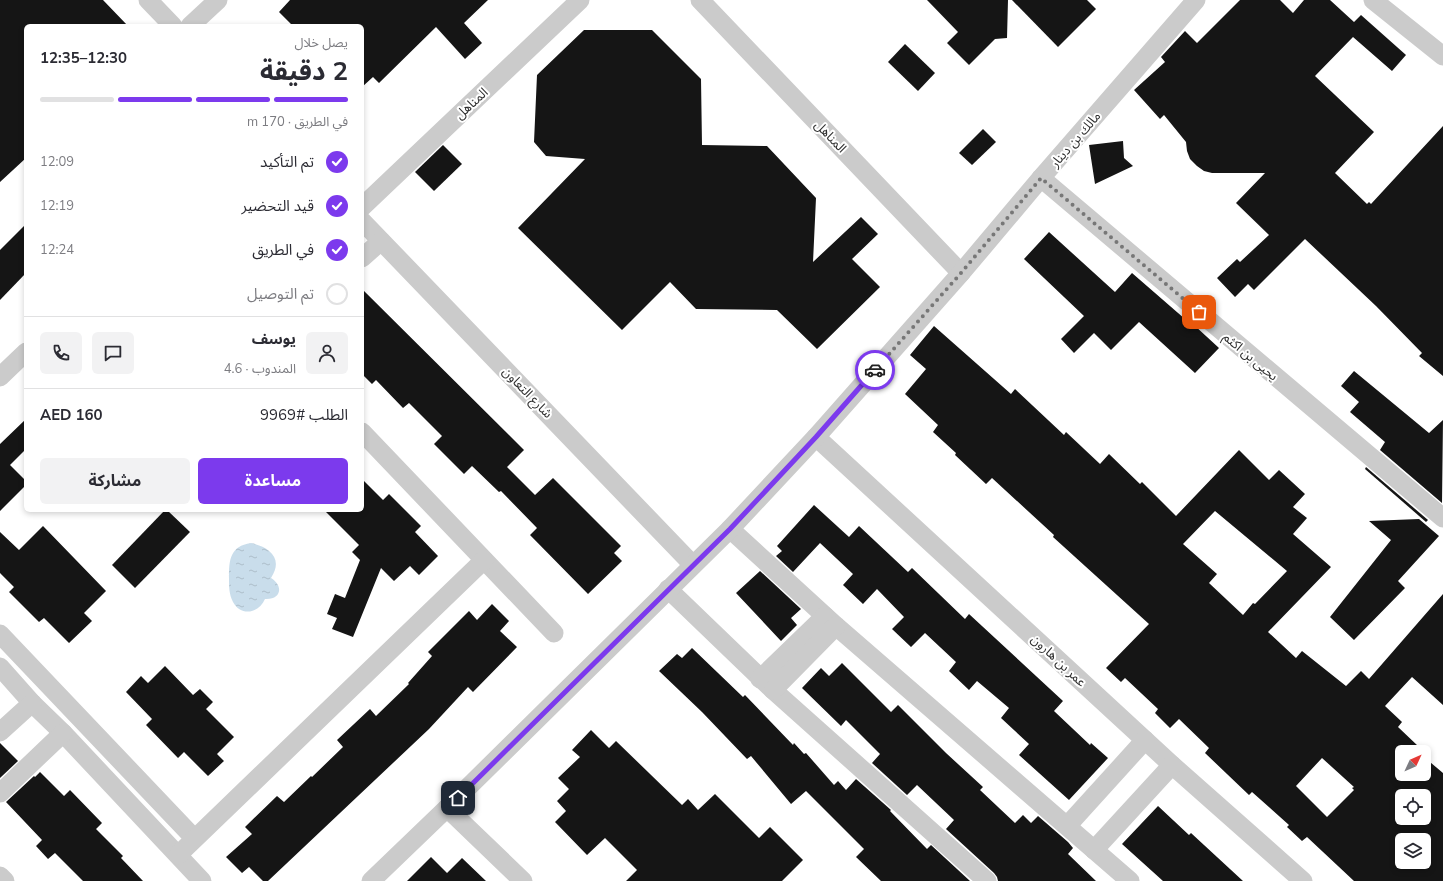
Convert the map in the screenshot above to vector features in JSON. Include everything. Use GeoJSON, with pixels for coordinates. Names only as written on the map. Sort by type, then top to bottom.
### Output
{"type":"FeatureCollection","features":[{"type":"Feature","properties":{"kind":"street"},"geometry":{"type":"LineString","coordinates":[[148,0],[171,24]]}},
{"type":"Feature","properties":{"kind":"street"},"geometry":{"type":"LineString","coordinates":[[192,24],[218,0]]}},
{"type":"Feature","properties":{"kind":"street","name":"المناهل"},"geometry":{"type":"LineString","coordinates":[[364,205],[580,0]]}},
{"type":"Feature","properties":{"kind":"street","name":"المناهل"},"geometry":{"type":"LineString","coordinates":[[700,0],[961,273]]}},
{"type":"Feature","properties":{"kind":"street","name":"مالك بن دينار"},"geometry":{"type":"LineString","coordinates":[[371,881],[730,529],[816,437],[961,273],[1041,178],[1196,0]]}},
{"type":"Feature","properties":{"kind":"street"},"geometry":{"type":"LineString","coordinates":[[1373,0],[1443,56]]}},
{"type":"Feature","properties":{"kind":"street","name":"يحيى بن اكثم"},"geometry":{"type":"LineString","coordinates":[[1041,178],[1443,518]]}},
{"type":"Feature","properties":{"kind":"street","name":"شارع التعاون"},"geometry":{"type":"LineString","coordinates":[[364,223],[693,565]]}},
{"type":"Feature","properties":{"kind":"street"},"geometry":{"type":"LineString","coordinates":[[364,256],[381,241]]}},
{"type":"Feature","properties":{"kind":"street"},"geometry":{"type":"LineString","coordinates":[[0,377],[24,354]]}},
{"type":"Feature","properties":{"kind":"street"},"geometry":{"type":"LineString","coordinates":[[364,434],[554,633]]}},
{"type":"Feature","properties":{"kind":"street","name":"عمر بن هارون"},"geometry":{"type":"LineString","coordinates":[[816,437],[1172,765],[1303,881]]}},
{"type":"Feature","properties":{"kind":"street"},"geometry":{"type":"LineString","coordinates":[[730,529],[831,621],[1094,850],[1120,878]]}},
{"type":"Feature","properties":{"kind":"street"},"geometry":{"type":"LineString","coordinates":[[178,855],[484,560]]}},
{"type":"Feature","properties":{"kind":"street"},"geometry":{"type":"LineString","coordinates":[[668,589],[767,685],[987,881]]}},
{"type":"Feature","properties":{"kind":"street"},"geometry":{"type":"LineString","coordinates":[[767,685],[831,621]]}},
{"type":"Feature","properties":{"kind":"street"},"geometry":{"type":"LineString","coordinates":[[0,634],[194,838]]}},
{"type":"Feature","properties":{"kind":"street"},"geometry":{"type":"LineString","coordinates":[[0,667],[32,703],[62,732],[202,881]]}},
{"type":"Feature","properties":{"kind":"street"},"geometry":{"type":"LineString","coordinates":[[0,732],[32,703]]}},
{"type":"Feature","properties":{"kind":"street"},"geometry":{"type":"LineString","coordinates":[[0,793],[62,732]]}},
{"type":"Feature","properties":{"kind":"street"},"geometry":{"type":"LineString","coordinates":[[1067,826],[1146,740]]}},
{"type":"Feature","properties":{"kind":"street"},"geometry":{"type":"LineString","coordinates":[[1094,850],[1172,765]]}},
{"type":"Feature","properties":{"kind":"street"},"geometry":{"type":"LineString","coordinates":[[447,808],[523,881]]}},
{"type":"Feature","properties":{"kind":"street"},"geometry":{"type":"LineString","coordinates":[[0,876],[5,881]]}},
{"type":"Feature","properties":{"kind":"water"},"geometry":{"type":"Polygon","coordinates":[[[251,543],[264,547],[273,554],[276,565],[275,571],[271,578],[278,585],[279,592],[275,597],[265,599],[259,607],[254,610],[245,611],[236,607],[233,602],[229,584],[229,565],[232,555],[239,547],[251,543]]]}},
{"type":"Feature","properties":{"kind":"building"},"geometry":{"type":"Polygon","coordinates":[[[0,0],[103,0],[126,24],[24,24],[24,160],[0,182],[0,0]]]}},
{"type":"Feature","properties":{"kind":"building"},"geometry":{"type":"Polygon","coordinates":[[[290,0],[488,0],[464,23],[482,43],[465,59],[436,27],[379,83],[373,77],[364,85],[364,24],[291,24],[279,12],[290,0]]]}},
{"type":"Feature","properties":{"kind":"building"},"geometry":{"type":"Polygon","coordinates":[[[927,0],[1008,0],[1007,38],[995,39],[969,65],[947,43],[958,32],[927,0]]]}},
{"type":"Feature","properties":{"kind":"building"},"geometry":{"type":"Polygon","coordinates":[[[1012,0],[1087,0],[1096,9],[1058,47],[1012,0]]]}},
{"type":"Feature","properties":{"kind":"building"},"geometry":{"type":"Polygon","coordinates":[[[1240,0],[1280,0],[1293,13],[1304,0],[1330,0],[1354,22],[1361,15],[1406,55],[1392,71],[1353,37],[1315,76],[1374,132],[1335,173],[1367,204],[1369,202],[1371,204],[1443,126],[1443,376],[1419,356],[1422,353],[1376,306],[1305,239],[1254,290],[1248,284],[1235,297],[1217,278],[1237,259],[1240,262],[1269,235],[1236,203],[1265,173],[1212,173],[1204,171],[1190,159],[1186,142],[1164,115],[1160,119],[1134,90],[1165,62],[1161,57],[1185,31],[1197,43],[1240,0]]]}},
{"type":"Feature","properties":{"kind":"building"},"geometry":{"type":"Polygon","coordinates":[[[584,30],[652,30],[701,79],[702,145],[767,146],[816,198],[813,262],[861,217],[878,234],[852,259],[880,287],[817,349],[777,310],[696,309],[670,282],[622,330],[518,228],[585,159],[546,156],[534,142],[537,75],[584,30]]]}},
{"type":"Feature","properties":{"kind":"building"},"geometry":{"type":"Polygon","coordinates":[[[905,44],[935,73],[918,91],[888,62],[905,44]]]}},
{"type":"Feature","properties":{"kind":"building"},"geometry":{"type":"Polygon","coordinates":[[[983,129],[996,142],[972,165],[959,153],[983,129]]]}},
{"type":"Feature","properties":{"kind":"building"},"geometry":{"type":"Polygon","coordinates":[[[1123,141],[1124,158],[1133,166],[1095,184],[1089,145],[1123,141]]]}},
{"type":"Feature","properties":{"kind":"building"},"geometry":{"type":"Polygon","coordinates":[[[443,145],[462,164],[434,191],[415,172],[443,145]]]}},
{"type":"Feature","properties":{"kind":"building"},"geometry":{"type":"Polygon","coordinates":[[[24,226],[24,275],[0,300],[0,250],[24,226]]]}},
{"type":"Feature","properties":{"kind":"building"},"geometry":{"type":"Polygon","coordinates":[[[1049,232],[1115,292],[1132,273],[1219,348],[1195,373],[1139,322],[1111,350],[1094,333],[1074,353],[1061,339],[1084,316],[1024,259],[1049,232]]]}},
{"type":"Feature","properties":{"kind":"building"},"geometry":{"type":"Polygon","coordinates":[[[364,291],[524,450],[507,467],[535,495],[553,478],[621,546],[614,553],[622,561],[588,594],[530,535],[537,528],[501,491],[499,492],[472,466],[464,474],[434,444],[442,436],[409,403],[403,408],[376,380],[372,384],[364,376],[364,291]]]}},
{"type":"Feature","properties":{"kind":"building"},"geometry":{"type":"Polygon","coordinates":[[[934,326],[1011,394],[1015,389],[1064,435],[1066,432],[1100,464],[1109,454],[1140,484],[1142,482],[1176,516],[1239,450],[1269,480],[1279,470],[1305,494],[1293,507],[1307,518],[1293,534],[1331,567],[1268,632],[1296,658],[1302,651],[1346,686],[1361,671],[1369,679],[1443,594],[1443,705],[1412,677],[1385,706],[1402,722],[1398,727],[1417,745],[1395,745],[1395,781],[1431,781],[1431,763],[1443,773],[1443,881],[1354,881],[1307,837],[1302,841],[1287,827],[1289,825],[1252,792],[1249,795],[1205,753],[1209,748],[1179,719],[1170,728],[1155,713],[1158,709],[1125,678],[1121,682],[1106,668],[1149,624],[1053,537],[1054,535],[992,478],[986,484],[933,432],[938,425],[905,394],[926,369],[910,355],[934,326]],[[1215,511],[1183,544],[1217,574],[1209,583],[1243,615],[1253,603],[1255,604],[1287,571],[1215,511]],[[1322,758],[1296,786],[1327,817],[1354,790],[1352,788],[1354,787],[1322,758]]]}},
{"type":"Feature","properties":{"kind":"building"},"geometry":{"type":"Polygon","coordinates":[[[1354,371],[1429,433],[1443,420],[1442,503],[1380,450],[1385,442],[1350,412],[1359,402],[1341,386],[1354,371]]]}},
{"type":"Feature","properties":{"kind":"building"},"geometry":{"type":"Polygon","coordinates":[[[24,421],[24,451],[10,465],[24,479],[24,487],[0,511],[0,444],[24,421]]]}},
{"type":"Feature","properties":{"kind":"building"},"geometry":{"type":"Polygon","coordinates":[[[1366,467],[1428,520],[1426,522],[1365,469],[1366,467]]]}},
{"type":"Feature","properties":{"kind":"building"},"geometry":{"type":"Polygon","coordinates":[[[364,481],[383,500],[389,494],[421,526],[415,532],[438,556],[419,575],[410,566],[394,581],[381,568],[353,637],[332,629],[337,618],[327,614],[335,594],[345,598],[360,560],[352,552],[359,545],[326,512],[364,512],[364,481]]]}},
{"type":"Feature","properties":{"kind":"building"},"geometry":{"type":"Polygon","coordinates":[[[814,505],[849,537],[859,526],[908,572],[912,568],[965,619],[969,614],[1063,701],[1054,711],[1090,745],[1091,743],[1108,758],[1069,800],[1019,755],[1029,744],[1001,718],[1009,708],[977,681],[969,690],[949,671],[956,662],[925,633],[911,647],[892,629],[904,617],[877,589],[863,604],[843,585],[853,574],[820,543],[793,572],[776,556],[782,551],[777,546],[814,505]]]}},
{"type":"Feature","properties":{"kind":"building"},"geometry":{"type":"Polygon","coordinates":[[[163,512],[169,512],[190,532],[135,588],[112,565],[163,512]]]}},
{"type":"Feature","properties":{"kind":"building"},"geometry":{"type":"Polygon","coordinates":[[[1419,519],[1439,536],[1398,581],[1405,588],[1354,640],[1330,617],[1391,540],[1369,521],[1419,519]]]}},
{"type":"Feature","properties":{"kind":"building"},"geometry":{"type":"Polygon","coordinates":[[[43,526],[106,591],[84,613],[92,621],[69,643],[44,618],[39,622],[9,592],[14,587],[0,573],[0,532],[19,550],[43,526]]]}},
{"type":"Feature","properties":{"kind":"building"},"geometry":{"type":"Polygon","coordinates":[[[760,571],[801,609],[791,618],[797,625],[781,641],[736,593],[760,571]]]}},
{"type":"Feature","properties":{"kind":"building"},"geometry":{"type":"Polygon","coordinates":[[[492,604],[509,621],[500,631],[517,647],[473,692],[468,687],[429,729],[268,881],[263,881],[249,867],[242,873],[226,857],[252,834],[245,827],[277,796],[284,802],[311,776],[312,777],[343,747],[337,740],[370,709],[376,716],[409,684],[408,683],[432,656],[428,652],[469,611],[477,620],[492,604]]]}},
{"type":"Feature","properties":{"kind":"building"},"geometry":{"type":"Polygon","coordinates":[[[692,648],[743,697],[745,695],[793,745],[794,743],[804,754],[806,753],[834,785],[838,781],[846,790],[856,779],[891,810],[890,811],[927,849],[931,845],[970,881],[881,881],[856,857],[864,849],[806,791],[791,804],[751,756],[747,759],[702,712],[659,671],[677,654],[682,658],[692,648]]]}},
{"type":"Feature","properties":{"kind":"building"},"geometry":{"type":"Polygon","coordinates":[[[842,663],[891,712],[898,705],[946,753],[983,787],[980,790],[1015,823],[1023,815],[1031,823],[1038,816],[1068,842],[1073,848],[1068,854],[1096,881],[998,881],[994,873],[946,829],[954,820],[917,785],[907,795],[872,763],[880,754],[846,720],[841,726],[802,688],[821,668],[829,676],[842,663]]]}},
{"type":"Feature","properties":{"kind":"building"},"geometry":{"type":"Polygon","coordinates":[[[165,666],[193,695],[200,689],[213,702],[206,709],[234,737],[217,754],[224,761],[208,776],[184,752],[178,758],[146,725],[152,719],[126,692],[141,676],[148,683],[165,666]]]}},
{"type":"Feature","properties":{"kind":"building"},"geometry":{"type":"Polygon","coordinates":[[[591,730],[609,748],[616,741],[682,805],[688,799],[698,810],[715,794],[759,838],[770,827],[803,860],[782,881],[626,881],[637,870],[605,838],[587,855],[555,822],[566,811],[557,801],[569,789],[558,778],[580,757],[572,750],[591,730]]]}},
{"type":"Feature","properties":{"kind":"building"},"geometry":{"type":"Polygon","coordinates":[[[0,743],[18,761],[0,778],[0,743]]]}},
{"type":"Feature","properties":{"kind":"building"},"geometry":{"type":"Polygon","coordinates":[[[40,772],[64,796],[70,790],[102,823],[96,829],[123,856],[121,858],[143,881],[83,881],[55,853],[48,859],[36,846],[42,840],[6,802],[40,772]]]}},
{"type":"Feature","properties":{"kind":"building"},"geometry":{"type":"Polygon","coordinates":[[[1158,806],[1189,835],[1191,833],[1243,881],[1163,881],[1122,844],[1158,806]]]}},
{"type":"Feature","properties":{"kind":"building"},"geometry":{"type":"Polygon","coordinates":[[[431,857],[447,873],[462,858],[486,881],[407,881],[431,857]]]}},
{"type":"Feature","properties":{"kind":"way so far"},"geometry":{"type":"LineString","coordinates":[[875,370],[961,273],[1041,178],[1199,312]]}},
{"type":"Feature","properties":{"kind":"route"},"geometry":{"type":"LineString","coordinates":[[458,798],[730,529],[816,437],[875,370]]}}]}
